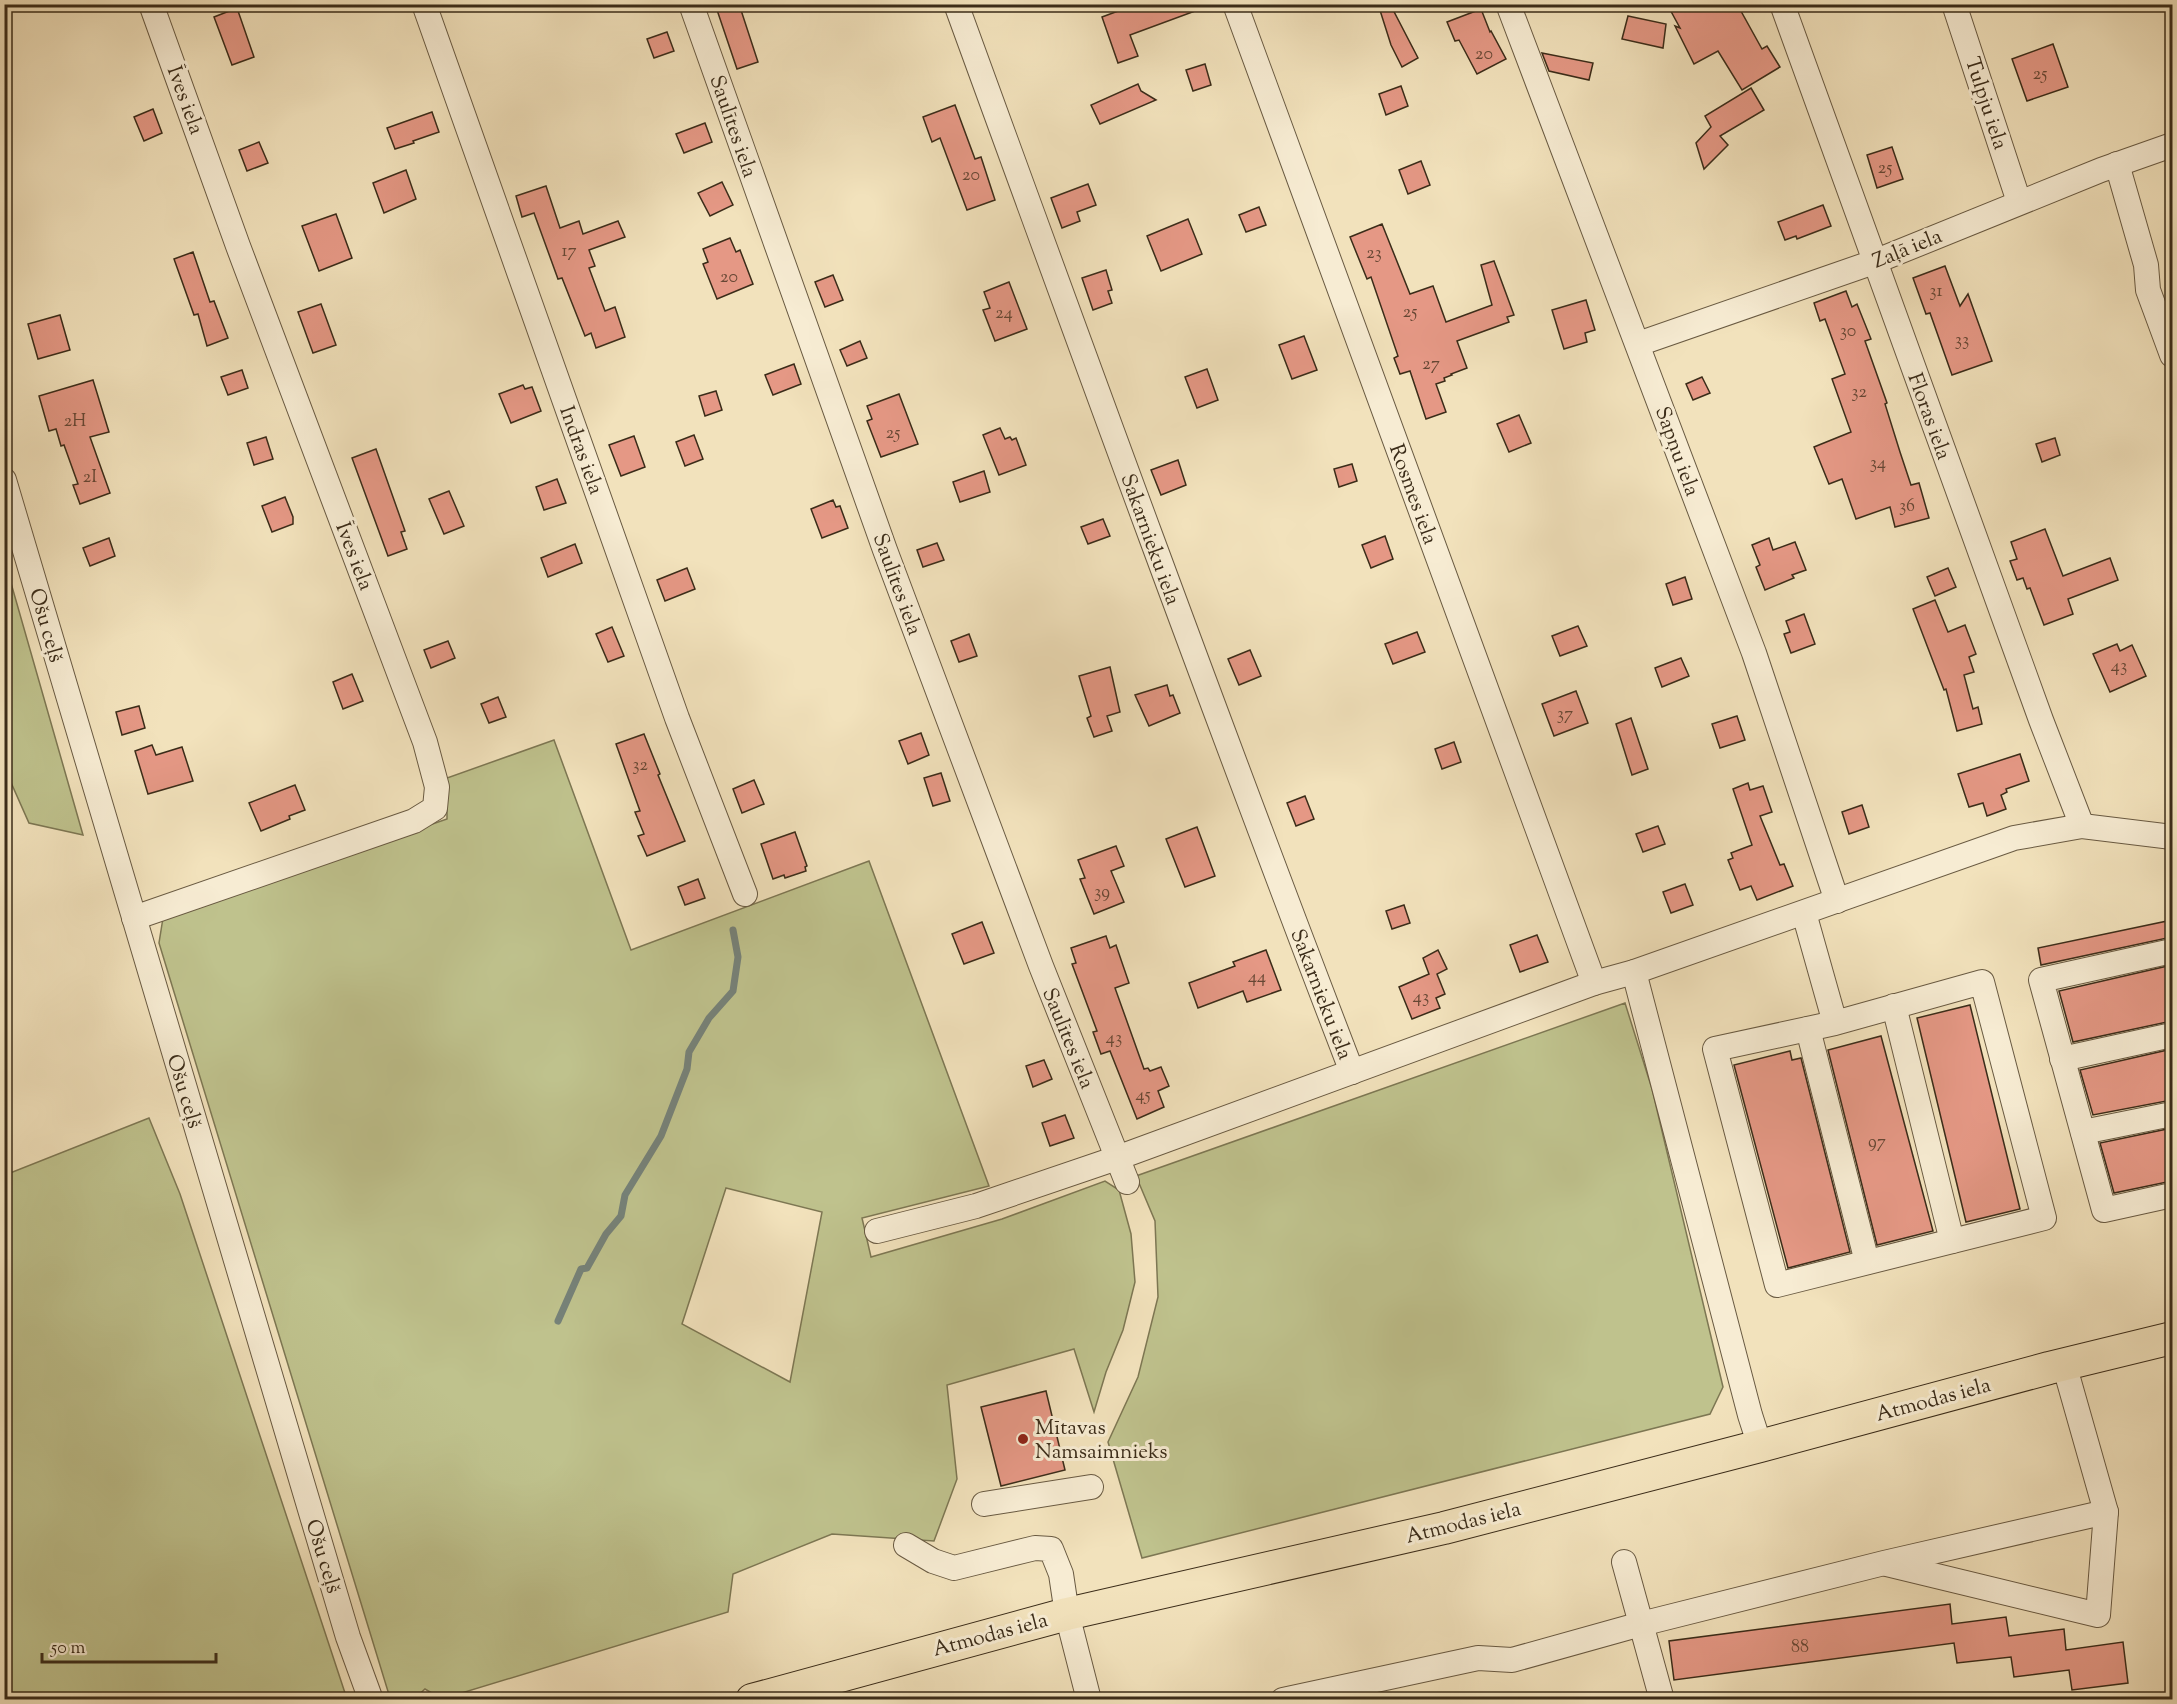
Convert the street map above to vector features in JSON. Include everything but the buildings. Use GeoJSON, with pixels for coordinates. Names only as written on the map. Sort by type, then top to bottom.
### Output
{"type":"FeatureCollection","features":[{"type":"Feature","properties":{"kind":"main road","name":"Atmodas iela"},"geometry":{"type":"LineString","coordinates":[[752,1700],[1067,1614],[1444,1528],[2064,1364],[2172,1338]]}},
{"type":"Feature","properties":{"kind":"street","name":"Īves iela"},"geometry":{"type":"LineString","coordinates":[[134,918],[414,821],[435,808],[437,787],[425,741],[238,246],[151,4]]}},
{"type":"Feature","properties":{"kind":"street","name":"Indras iela"},"geometry":{"type":"LineString","coordinates":[[424,4],[677,718],[745,894]]}},
{"type":"Feature","properties":{"kind":"street","name":"Saulītes iela"},"geometry":{"type":"LineString","coordinates":[[691,4],[885,550],[1041,966],[1127,1182]]}},
{"type":"Feature","properties":{"kind":"street","name":"Sakarnieku iela"},"geometry":{"type":"LineString","coordinates":[[956,4],[1112,436],[1352,1072]]}},
{"type":"Feature","properties":{"kind":"street","name":"Rosmes iela"},"geometry":{"type":"LineString","coordinates":[[1235,4],[1594,983]]}},
{"type":"Feature","properties":{"kind":"street","name":"Sapņu iela"},"geometry":{"type":"LineString","coordinates":[[1508,4],[1754,653],[1837,901]]}},
{"type":"Feature","properties":{"kind":"street","name":"Floras iela"},"geometry":{"type":"LineString","coordinates":[[1782,4],[2041,720],[2082,826]]}},
{"type":"Feature","properties":{"kind":"street","name":"Tulpju iela"},"geometry":{"type":"LineString","coordinates":[[1954,4],[2019,202]]}},
{"type":"Feature","properties":{"kind":"street","name":"Zaļā iela"},"geometry":{"type":"LineString","coordinates":[[1638,345],[1874,262],[2019,202],[2172,145]]}},
{"type":"Feature","properties":{"kind":"street"},"geometry":{"type":"LineString","coordinates":[[2117,164],[2146,265],[2148,290],[2172,355]]}},
{"type":"Feature","properties":{"kind":"street","name":"Ošu ceļš"},"geometry":{"type":"LineString","coordinates":[[4,480],[348,1637],[371,1700]]}},
{"type":"Feature","properties":{"kind":"street"},"geometry":{"type":"LineString","coordinates":[[877,1231],[976,1206],[1117,1158],[1594,983],[1634,972],[2014,838],[2082,826],[2172,837]]}},
{"type":"Feature","properties":{"kind":"street"},"geometry":{"type":"LineString","coordinates":[[1804,912],[1834,1023]]}},
{"type":"Feature","properties":{"kind":"street"},"geometry":{"type":"LineString","coordinates":[[2172,951],[2041,980],[2104,1210],[2172,1196]]}},
{"type":"Feature","properties":{"kind":"street"},"geometry":{"type":"LineString","coordinates":[[1634,972],[1760,1446]]}},
{"type":"Feature","properties":{"kind":"street"},"geometry":{"type":"LineString","coordinates":[[1982,982],[2044,1218],[1777,1285],[1715,1049],[1834,1023],[1893,1006],[1982,982]]}},
{"type":"Feature","properties":{"kind":"street"},"geometry":{"type":"LineString","coordinates":[[1893,1006],[1952,1241]]}},
{"type":"Feature","properties":{"kind":"street"},"geometry":{"type":"LineString","coordinates":[[1808,1029],[1867,1262]]}},
{"type":"Feature","properties":{"kind":"street"},"geometry":{"type":"LineString","coordinates":[[2062,1059],[2172,1035]]}},
{"type":"Feature","properties":{"kind":"street"},"geometry":{"type":"LineString","coordinates":[[2083,1132],[2172,1114]]}},
{"type":"Feature","properties":{"kind":"street"},"geometry":{"type":"LineString","coordinates":[[1884,1563],[2097,1615],[2106,1512],[2064,1364]]}},
{"type":"Feature","properties":{"kind":"street"},"geometry":{"type":"LineString","coordinates":[[984,1504],[1091,1487]]}},
{"type":"Feature","properties":{"kind":"street"},"geometry":{"type":"LineString","coordinates":[[1283,1700],[1478,1658],[1512,1660],[1641,1624],[1884,1563],[2106,1512]]}},
{"type":"Feature","properties":{"kind":"street"},"geometry":{"type":"LineString","coordinates":[[906,1545],[933,1561],[954,1568],[1035,1548],[1051,1549],[1061,1574],[1067,1614],[1089,1700]]}},
{"type":"Feature","properties":{"kind":"street"},"geometry":{"type":"LineString","coordinates":[[1624,1562],[1662,1700]]}},
{"type":"Feature","properties":{"kind":"green space"},"geometry":{"type":"Polygon","coordinates":[[[4,562],[83,835],[29,823],[5,769],[4,562]]]}},
{"type":"Feature","properties":{"kind":"green space"},"geometry":{"type":"Polygon","coordinates":[[[554,740],[631,950],[869,861],[989,1186],[862,1218],[871,1257],[1002,1219],[1105,1181],[1119,1190],[1131,1234],[1135,1282],[1123,1330],[1106,1372],[1094,1412],[1074,1349],[947,1385],[957,1479],[934,1541],[832,1534],[733,1574],[728,1612],[442,1699],[425,1689],[414,1699],[393,1699],[390,1698],[159,943],[163,918],[447,819],[447,778],[554,740]],[[726,1188],[682,1324],[790,1382],[822,1212],[726,1188]]]}},
{"type":"Feature","properties":{"kind":"green space"},"geometry":{"type":"Polygon","coordinates":[[[1625,1003],[1652,1089],[1723,1387],[1710,1414],[1142,1558],[1108,1442],[1138,1377],[1158,1297],[1155,1221],[1136,1176],[1625,1003]]]}},
{"type":"Feature","properties":{"kind":"green space"},"geometry":{"type":"Polygon","coordinates":[[[149,1118],[180,1194],[347,1699],[5,1699],[5,1175],[149,1118]]]}},
{"type":"Feature","properties":{"kind":"waterway"},"geometry":{"type":"LineString","coordinates":[[558,1321],[581,1269],[587,1268],[606,1234],[621,1216],[625,1195],[661,1136],[687,1069],[689,1052],[709,1018],[733,991],[738,957],[733,930]]}},
{"type":"Feature","properties":{"kind":"place","name":"Mītavas Namsaimnieks"},"geometry":{"type":"Point","coordinates":[1023,1439]}}]}
